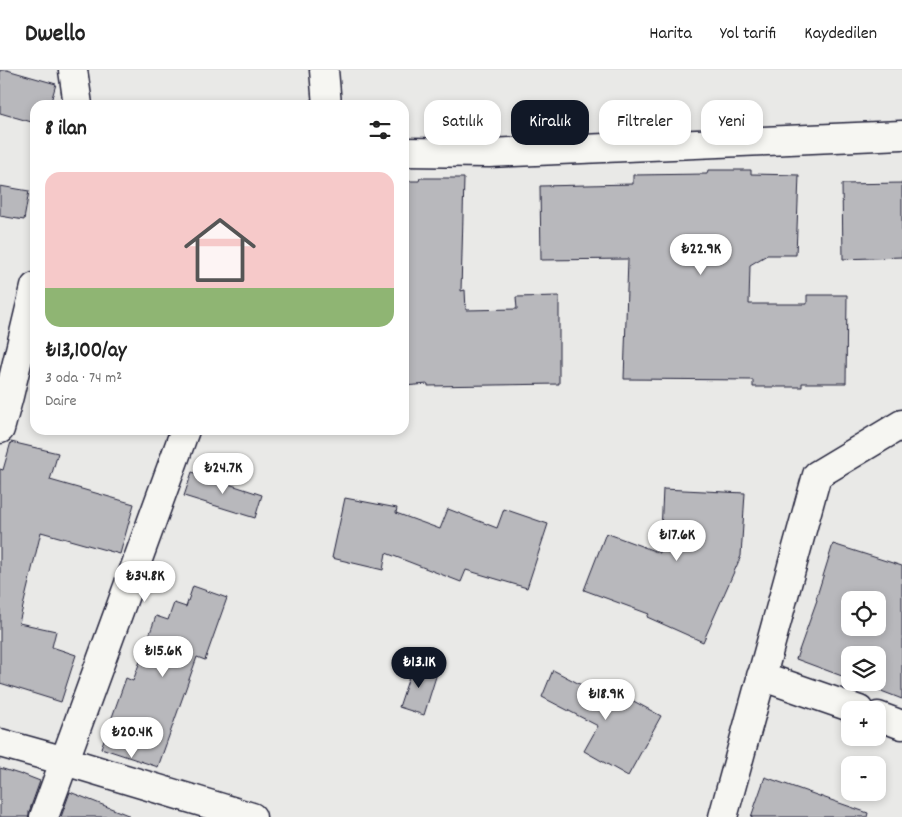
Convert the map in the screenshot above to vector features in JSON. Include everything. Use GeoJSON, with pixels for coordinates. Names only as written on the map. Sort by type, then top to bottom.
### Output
{"type":"FeatureCollection","features":[{"type":"Feature","properties":{"kind":"street"},"geometry":{"type":"LineString","coordinates":[[73,70],[77,100]]}},
{"type":"Feature","properties":{"kind":"street"},"geometry":{"type":"LineString","coordinates":[[324,70],[327,100]]}},
{"type":"Feature","properties":{"kind":"street"},"geometry":{"type":"LineString","coordinates":[[409,152],[489,153],[902,135]]}},
{"type":"Feature","properties":{"kind":"street"},"geometry":{"type":"LineString","coordinates":[[0,429],[30,308]]}},
{"type":"Feature","properties":{"kind":"street"},"geometry":{"type":"LineString","coordinates":[[723,817],[816,475],[902,424]]}},
{"type":"Feature","properties":{"kind":"street"},"geometry":{"type":"LineString","coordinates":[[44,817],[183,435]]}},
{"type":"Feature","properties":{"kind":"street"},"geometry":{"type":"LineString","coordinates":[[761,676],[841,703]]}},
{"type":"Feature","properties":{"kind":"street"},"geometry":{"type":"LineString","coordinates":[[886,719],[902,725]]}},
{"type":"Feature","properties":{"kind":"street"},"geometry":{"type":"LineString","coordinates":[[0,743],[252,817]]}},
{"type":"Feature","properties":{"kind":"building"},"geometry":{"type":"Polygon","coordinates":[[[0,70],[7,70],[56,84],[51,100],[30,100],[30,122],[0,113],[0,70]]]}},
{"type":"Feature","properties":{"kind":"building"},"geometry":{"type":"Polygon","coordinates":[[[708,170],[751,170],[751,174],[799,175],[796,255],[767,255],[750,265],[749,304],[807,304],[807,295],[847,295],[846,383],[802,383],[802,387],[753,387],[753,380],[624,379],[628,259],[541,260],[540,186],[633,184],[633,175],[707,174],[708,170]]]}},
{"type":"Feature","properties":{"kind":"building"},"geometry":{"type":"Polygon","coordinates":[[[420,178],[464,178],[461,291],[465,290],[466,310],[517,309],[516,297],[559,296],[559,384],[409,386],[409,181],[419,181],[420,178]]]}},
{"type":"Feature","properties":{"kind":"building"},"geometry":{"type":"Polygon","coordinates":[[[902,183],[902,257],[843,259],[842,184],[902,183]]]}},
{"type":"Feature","properties":{"kind":"building"},"geometry":{"type":"Polygon","coordinates":[[[0,186],[29,191],[24,220],[0,216],[0,186]]]}},
{"type":"Feature","properties":{"kind":"building"},"geometry":{"type":"Polygon","coordinates":[[[11,442],[58,453],[50,480],[134,504],[120,554],[41,532],[19,623],[56,631],[52,647],[76,655],[61,702],[0,683],[0,469],[3,470],[11,442]]]}},
{"type":"Feature","properties":{"kind":"building"},"geometry":{"type":"Polygon","coordinates":[[[192,472],[262,495],[255,518],[184,496],[192,472]]]}},
{"type":"Feature","properties":{"kind":"building"},"geometry":{"type":"Polygon","coordinates":[[[663,489],[745,493],[741,556],[703,642],[647,617],[649,614],[584,590],[606,533],[660,553],[663,489]]]}},
{"type":"Feature","properties":{"kind":"building"},"geometry":{"type":"Polygon","coordinates":[[[345,498],[397,508],[396,513],[440,529],[448,509],[497,528],[504,509],[548,524],[527,588],[466,570],[461,582],[386,553],[383,570],[332,558],[345,498]]]}},
{"type":"Feature","properties":{"kind":"building"},"geometry":{"type":"Polygon","coordinates":[[[833,544],[902,566],[902,699],[881,691],[886,691],[886,646],[841,646],[841,676],[796,659],[817,600],[833,544]]]}},
{"type":"Feature","properties":{"kind":"building"},"geometry":{"type":"Polygon","coordinates":[[[193,586],[227,598],[205,660],[197,657],[158,767],[101,748],[126,678],[133,681],[156,616],[168,620],[174,603],[186,607],[193,586]]]}},
{"type":"Feature","properties":{"kind":"building"},"geometry":{"type":"Polygon","coordinates":[[[414,662],[438,670],[424,715],[399,707],[414,662]]]}},
{"type":"Feature","properties":{"kind":"building"},"geometry":{"type":"Polygon","coordinates":[[[553,670],[612,701],[617,692],[661,716],[628,776],[584,751],[598,726],[542,697],[553,670]]]}},
{"type":"Feature","properties":{"kind":"building"},"geometry":{"type":"Polygon","coordinates":[[[0,768],[40,781],[29,817],[0,817],[0,768]]]}},
{"type":"Feature","properties":{"kind":"building"},"geometry":{"type":"Polygon","coordinates":[[[765,777],[868,813],[867,817],[751,817],[765,777]]]}},
{"type":"Feature","properties":{"kind":"building"},"geometry":{"type":"Polygon","coordinates":[[[70,792],[128,815],[128,817],[61,817],[70,792]]]}}]}
